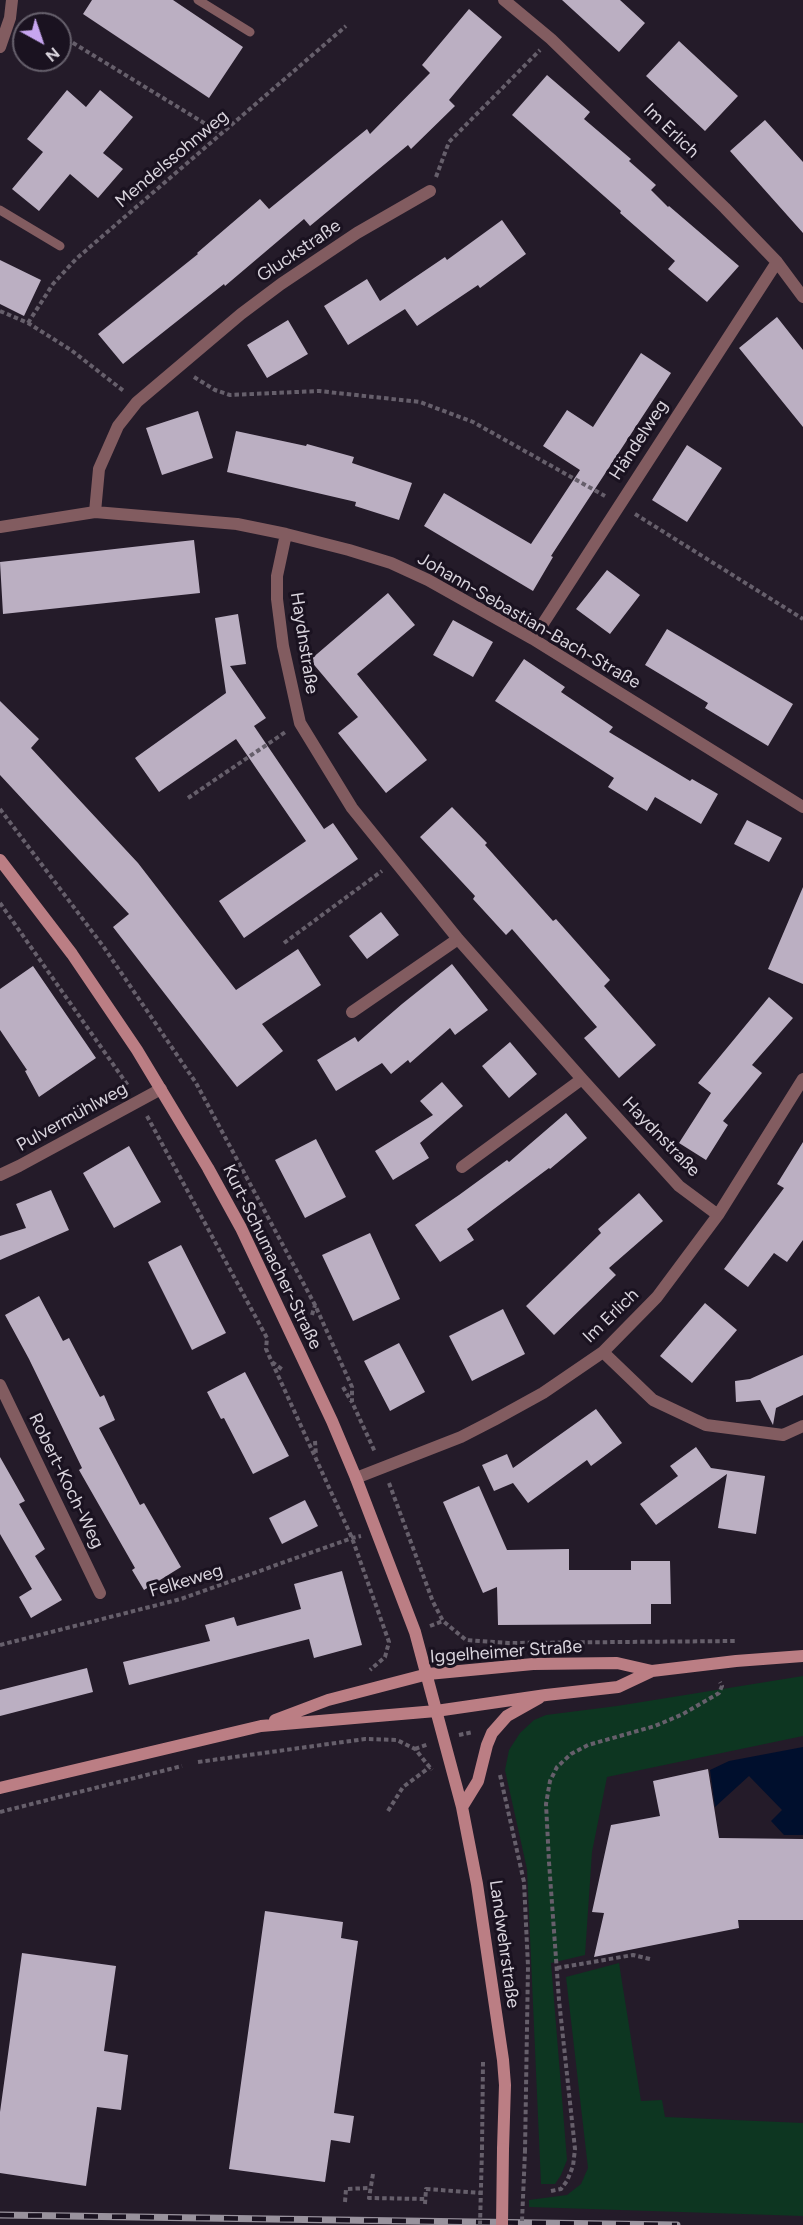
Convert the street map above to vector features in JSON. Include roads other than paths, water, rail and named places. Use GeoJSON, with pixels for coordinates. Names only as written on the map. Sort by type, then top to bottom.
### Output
{"type":"FeatureCollection","features":[{"type":"Feature","properties":{"kind":"main road","name":"Kurt-Schumacher-Straße"},"geometry":{"type":"LineString","coordinates":[[0,860],[72,954],[137,1050],[241,1228],[332,1421],[356,1478],[415,1632],[428,1674]]}},
{"type":"Feature","properties":{"kind":"main road","name":"Iggelheimer Straße"},"geometry":{"type":"LineString","coordinates":[[261,1726],[436,1711],[618,1687],[652,1671],[803,1656]]}},
{"type":"Feature","properties":{"kind":"main road","name":"Iggelheimer Straße"},"geometry":{"type":"LineString","coordinates":[[0,1788],[261,1726],[328,1700],[428,1674],[533,1664],[616,1663],[652,1671]]}},
{"type":"Feature","properties":{"kind":"main road","name":"Landwehrstraße"},"geometry":{"type":"LineString","coordinates":[[428,1674],[462,1807],[477,1884],[503,2060],[505,2085],[502,2225]]}},
{"type":"Feature","properties":{"kind":"main road"},"geometry":{"type":"LineString","coordinates":[[462,1807],[478,1781],[492,1733],[507,1716],[546,1695]]}},
{"type":"Feature","properties":{"kind":"street"},"geometry":{"type":"LineString","coordinates":[[0,47],[10,18],[12,0]]}},
{"type":"Feature","properties":{"kind":"street","name":"Im Erlich"},"geometry":{"type":"LineString","coordinates":[[504,0],[551,39],[725,208],[777,262],[803,297]]}},
{"type":"Feature","properties":{"kind":"street","name":"Gluckstraße"},"geometry":{"type":"LineString","coordinates":[[95,512],[99,469],[118,426],[137,402],[241,314],[317,258],[430,191]]}},
{"type":"Feature","properties":{"kind":"street","name":"Händelweg"},"geometry":{"type":"LineString","coordinates":[[533,639],[777,262]]}},
{"type":"Feature","properties":{"kind":"street","name":"Johann-Sebastian-Bach-Straße"},"geometry":{"type":"LineString","coordinates":[[0,527],[95,512],[237,524],[286,534],[391,563],[428,580],[533,639],[803,807]]}},
{"type":"Feature","properties":{"kind":"street","name":"Haydnstraße"},"geometry":{"type":"LineString","coordinates":[[286,534],[277,576],[277,599],[283,646],[300,723],[352,808],[458,939],[582,1079],[679,1186],[718,1215]]}},
{"type":"Feature","properties":{"kind":"street"},"geometry":{"type":"LineString","coordinates":[[352,1012],[458,939]]}},
{"type":"Feature","properties":{"kind":"street"},"geometry":{"type":"LineString","coordinates":[[462,1167],[582,1079]]}},
{"type":"Feature","properties":{"kind":"street","name":"Im Erlich"},"geometry":{"type":"LineString","coordinates":[[356,1478],[461,1437],[543,1393],[603,1352],[657,1297],[718,1215],[803,1079]]}},
{"type":"Feature","properties":{"kind":"street","name":"Pulvermühlweg"},"geometry":{"type":"LineString","coordinates":[[0,1175],[161,1089]]}},
{"type":"Feature","properties":{"kind":"street"},"geometry":{"type":"LineString","coordinates":[[603,1352],[653,1400],[706,1425],[783,1435],[803,1426]]}},
{"type":"Feature","properties":{"kind":"street","name":"Robert-Koch-Weg"},"geometry":{"type":"LineString","coordinates":[[0,1384],[100,1593]]}},
{"type":"Feature","properties":{"kind":"lane"},"geometry":{"type":"LineString","coordinates":[[198,0],[250,32]]}},
{"type":"Feature","properties":{"kind":"lane"},"geometry":{"type":"LineString","coordinates":[[0,210],[60,246]]}},
{"type":"Feature","properties":{"kind":"water"},"geometry":{"type":"Polygon","coordinates":[[[803,1747],[803,1835],[784,1835],[771,1821],[782,1810],[749,1776],[715,1807],[710,1770],[729,1761],[803,1747]]]}},
{"type":"Feature","properties":{"kind":"railway"},"geometry":{"type":"LineString","coordinates":[[0,2215],[677,2225]]}}]}
